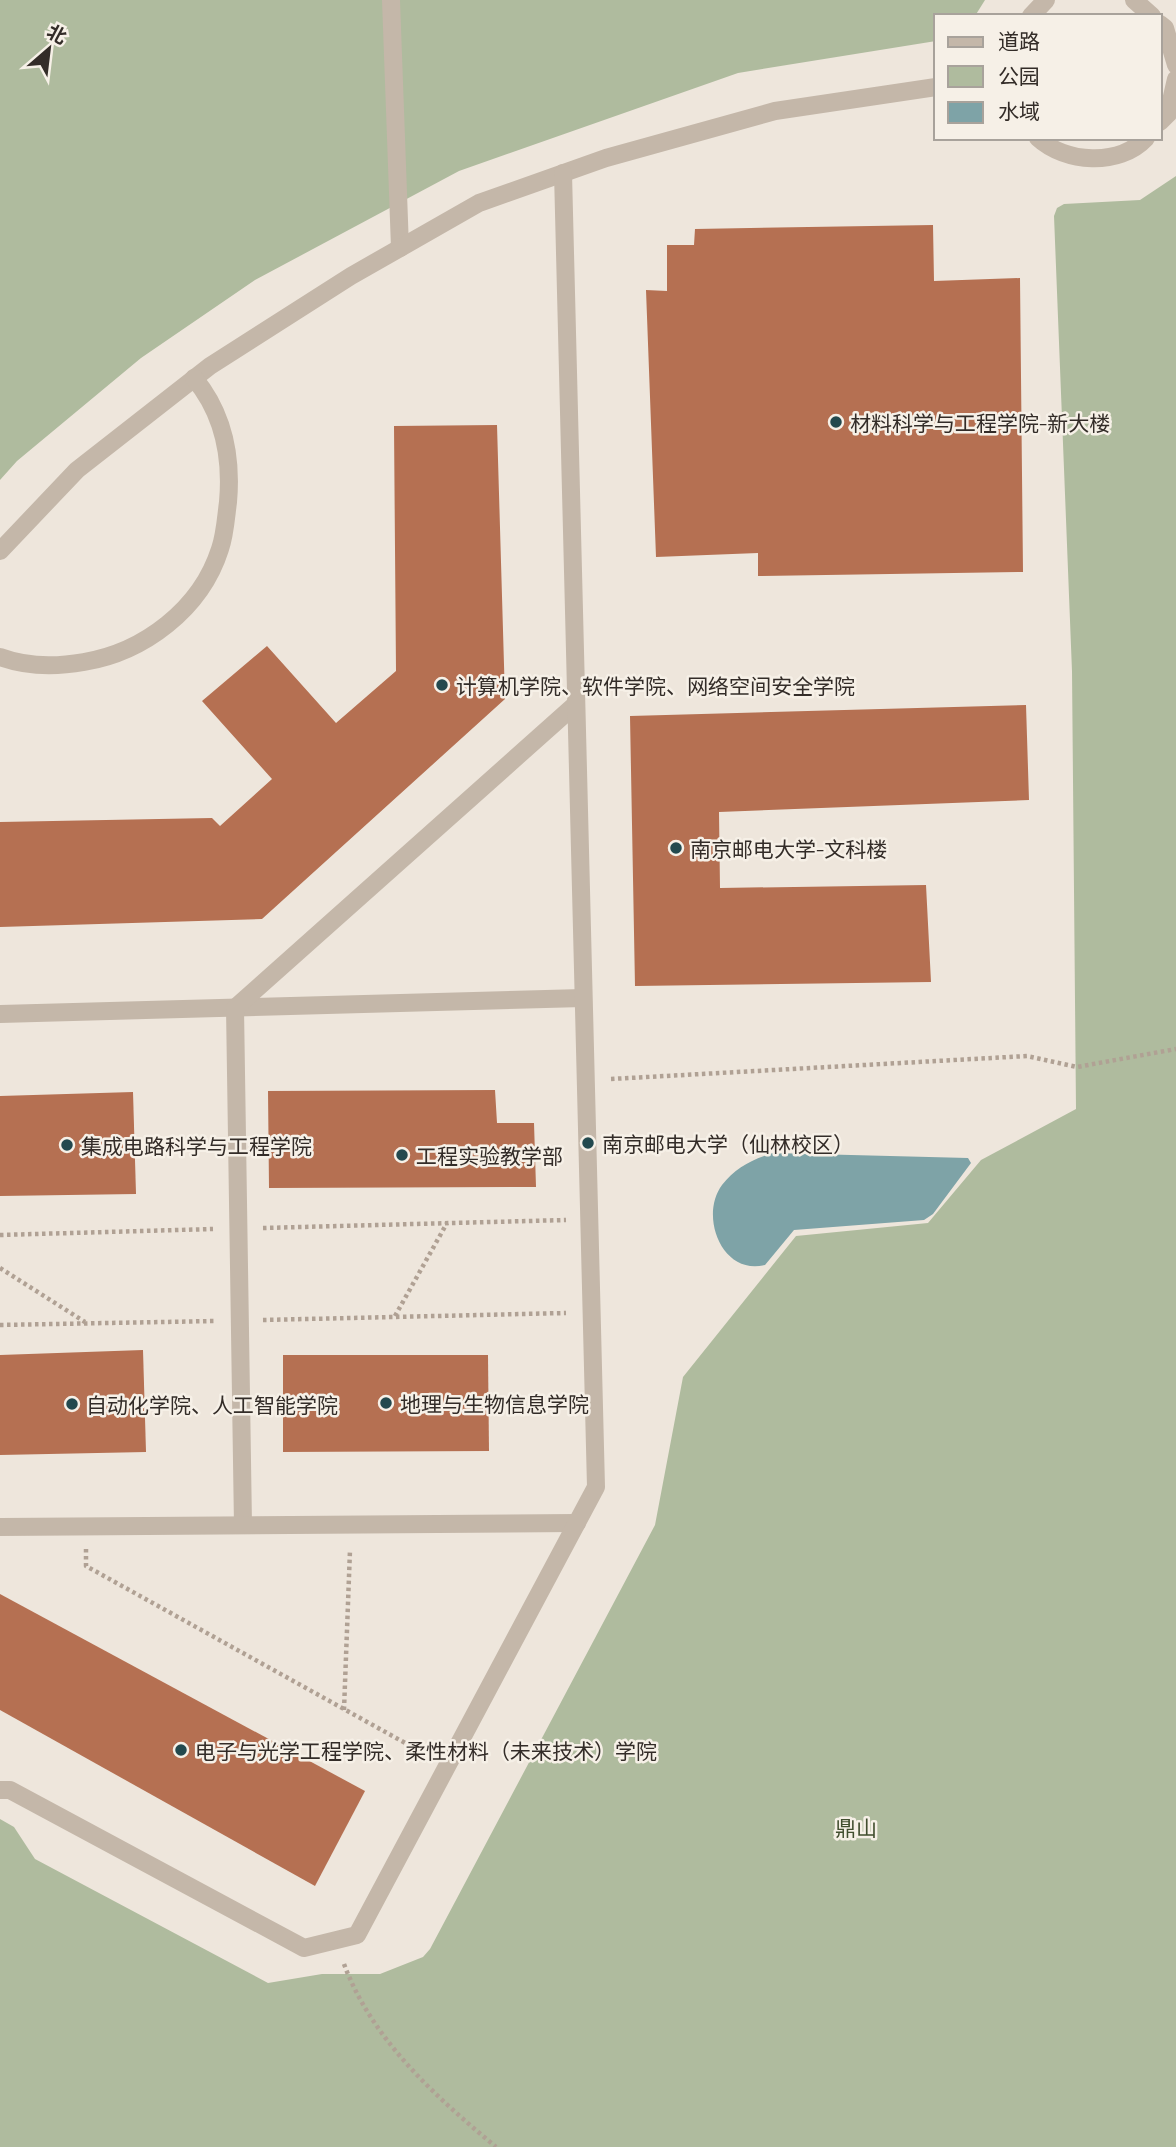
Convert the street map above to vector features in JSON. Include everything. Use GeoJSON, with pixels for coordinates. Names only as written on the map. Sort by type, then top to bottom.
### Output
{"type":"FeatureCollection","features":[{"type":"Feature","properties":{"kind":"lane"},"geometry":{"type":"LineString","coordinates":[[391,0],[400,248]]}},
{"type":"Feature","properties":{"kind":"lane"},"geometry":{"type":"LineString","coordinates":[[1033,14],[1046,0]]}},
{"type":"Feature","properties":{"kind":"lane"},"geometry":{"type":"LineString","coordinates":[[1134,0],[1150,14]]}},
{"type":"Feature","properties":{"kind":"lane"},"geometry":{"type":"LineString","coordinates":[[1162,25],[1165,27],[1176,65]]}},
{"type":"Feature","properties":{"kind":"lane"},"geometry":{"type":"LineString","coordinates":[[1162,120],[1168,114],[1176,79]]}},
{"type":"Feature","properties":{"kind":"lane"},"geometry":{"type":"LineString","coordinates":[[0,551],[77,470],[194,378],[400,248],[479,203],[563,173],[775,111],[934,87]]}},
{"type":"Feature","properties":{"kind":"lane"},"geometry":{"type":"LineString","coordinates":[[1040,140],[1050,150],[1094,160],[1137,147],[1144,140]]}},
{"type":"Feature","properties":{"kind":"lane"},"geometry":{"type":"LineString","coordinates":[[0,1790],[10,1790],[304,1948],[357,1936],[596,1488],[563,173]]}},
{"type":"Feature","properties":{"kind":"lane"},"geometry":{"type":"LineString","coordinates":[[0,657],[12,661],[58,666],[126,650],[161,631],[206,578],[220,549],[231,469],[227,442],[205,392],[194,378]]}},
{"type":"Feature","properties":{"kind":"lane"},"geometry":{"type":"LineString","coordinates":[[243,1525],[235,1008],[576,704]]}},
{"type":"Feature","properties":{"kind":"lane"},"geometry":{"type":"LineString","coordinates":[[0,1014],[583,998]]}},
{"type":"Feature","properties":{"kind":"lane"},"geometry":{"type":"LineString","coordinates":[[0,1527],[577,1523]]}},
{"type":"Feature","properties":{"kind":"path"},"geometry":{"type":"LineString","coordinates":[[586,1080],[1027,1056],[1077,1067],[1176,1049]]}},
{"type":"Feature","properties":{"kind":"path"},"geometry":{"type":"LineString","coordinates":[[251,1228],[589,1220]]}},
{"type":"Feature","properties":{"kind":"path"},"geometry":{"type":"LineString","coordinates":[[394,1317],[447,1223]]}},
{"type":"Feature","properties":{"kind":"path"},"geometry":{"type":"LineString","coordinates":[[0,1235],[223,1229]]}},
{"type":"Feature","properties":{"kind":"path"},"geometry":{"type":"LineString","coordinates":[[0,1268],[87,1323]]}},
{"type":"Feature","properties":{"kind":"path"},"geometry":{"type":"LineString","coordinates":[[255,1320],[591,1313]]}},
{"type":"Feature","properties":{"kind":"path"},"geometry":{"type":"LineString","coordinates":[[0,1325],[227,1320]]}},
{"type":"Feature","properties":{"kind":"path"},"geometry":{"type":"LineString","coordinates":[[344,1710],[351,1525]]}},
{"type":"Feature","properties":{"kind":"path"},"geometry":{"type":"LineString","coordinates":[[85,1526],[86,1566],[447,1767]]}},
{"type":"Feature","properties":{"kind":"path"},"geometry":{"type":"LineString","coordinates":[[335,1941],[348,1974],[384,2036],[443,2103],[496,2147]]}},
{"type":"Feature","properties":{"kind":"green space"},"geometry":{"type":"Polygon","coordinates":[[[0,0],[985,0],[976,14],[934,14],[934,41],[738,73],[459,171],[255,280],[141,358],[17,461],[0,480],[0,0]]]}},
{"type":"Feature","properties":{"kind":"green space","name":"鼎山"},"geometry":{"type":"Polygon","coordinates":[[[1176,176],[1176,2147],[0,2147],[0,1819],[14,1827],[35,1859],[268,1983],[322,1974],[380,1974],[423,1957],[430,1949],[655,1525],[683,1377],[796,1236],[928,1223],[981,1160],[1076,1109],[1072,671],[1054,216],[1057,208],[1064,204],[1140,200],[1176,176]]]}},
{"type":"Feature","properties":{"kind":"water"},"geometry":{"type":"Polygon","coordinates":[[[773,1153],[968,1158],[971,1163],[933,1214],[924,1220],[794,1230],[765,1265],[750,1266],[737,1262],[726,1253],[719,1241],[714,1227],[715,1198],[722,1185],[739,1169],[773,1153]]]}},
{"type":"Feature","properties":{"kind":"building","name":"材料科学与工程学院-新大楼"},"geometry":{"type":"Polygon","coordinates":[[[933,225],[934,281],[1020,278],[1023,572],[758,576],[758,553],[656,557],[646,290],[667,291],[667,245],[694,245],[695,229],[933,225]]]}},
{"type":"Feature","properties":{"kind":"building","name":"计算机学院、软件学院、网络空间安全学院"},"geometry":{"type":"Polygon","coordinates":[[[497,425],[505,699],[262,919],[0,927],[0,822],[212,818],[220,826],[272,779],[202,701],[267,646],[336,723],[396,671],[394,426],[497,425]]]}},
{"type":"Feature","properties":{"kind":"building","name":"南京邮电大学-文科楼"},"geometry":{"type":"Polygon","coordinates":[[[1026,705],[1029,800],[719,812],[720,888],[926,885],[931,982],[635,986],[630,716],[1026,705]]]}},
{"type":"Feature","properties":{"kind":"building","name":"工程实验教学部"},"geometry":{"type":"Polygon","coordinates":[[[495,1090],[497,1123],[534,1123],[536,1187],[269,1188],[268,1091],[495,1090]]]}},
{"type":"Feature","properties":{"kind":"building","name":"集成电路科学与工程学院"},"geometry":{"type":"Polygon","coordinates":[[[133,1092],[136,1194],[0,1196],[0,1096],[133,1092]]]}},
{"type":"Feature","properties":{"kind":"building","name":"自动化学院、人工智能学院"},"geometry":{"type":"Polygon","coordinates":[[[143,1350],[146,1452],[0,1455],[0,1355],[143,1350]]]}},
{"type":"Feature","properties":{"kind":"building","name":"地理与生物信息学院"},"geometry":{"type":"Polygon","coordinates":[[[283,1355],[488,1355],[489,1451],[283,1452],[283,1355]]]}},
{"type":"Feature","properties":{"kind":"building","name":"电子与光学工程学院、柔性材料（未来技术）学院"},"geometry":{"type":"Polygon","coordinates":[[[0,1594],[365,1791],[315,1886],[0,1710],[0,1594]]]}},
{"type":"Feature","properties":{"kind":"place","name":"材料科学与工程学院-新大楼"},"geometry":{"type":"Point","coordinates":[836,422]}},
{"type":"Feature","properties":{"kind":"place","name":"计算机学院、软件学院、网络空间安全学院"},"geometry":{"type":"Point","coordinates":[442,685]}},
{"type":"Feature","properties":{"kind":"place","name":"南京邮电大学-文科楼"},"geometry":{"type":"Point","coordinates":[676,848]}},
{"type":"Feature","properties":{"kind":"place","name":"南京邮电大学（仙林校区）"},"geometry":{"type":"Point","coordinates":[588,1143]}},
{"type":"Feature","properties":{"kind":"place","name":"集成电路科学与工程学院"},"geometry":{"type":"Point","coordinates":[67,1145]}},
{"type":"Feature","properties":{"kind":"place","name":"工程实验教学部"},"geometry":{"type":"Point","coordinates":[402,1155]}},
{"type":"Feature","properties":{"kind":"place","name":"地理与生物信息学院"},"geometry":{"type":"Point","coordinates":[386,1403]}},
{"type":"Feature","properties":{"kind":"place","name":"自动化学院、人工智能学院"},"geometry":{"type":"Point","coordinates":[72,1404]}},
{"type":"Feature","properties":{"kind":"place","name":"电子与光学工程学院、柔性材料（未来技术）学院"},"geometry":{"type":"Point","coordinates":[181,1750]}}]}
